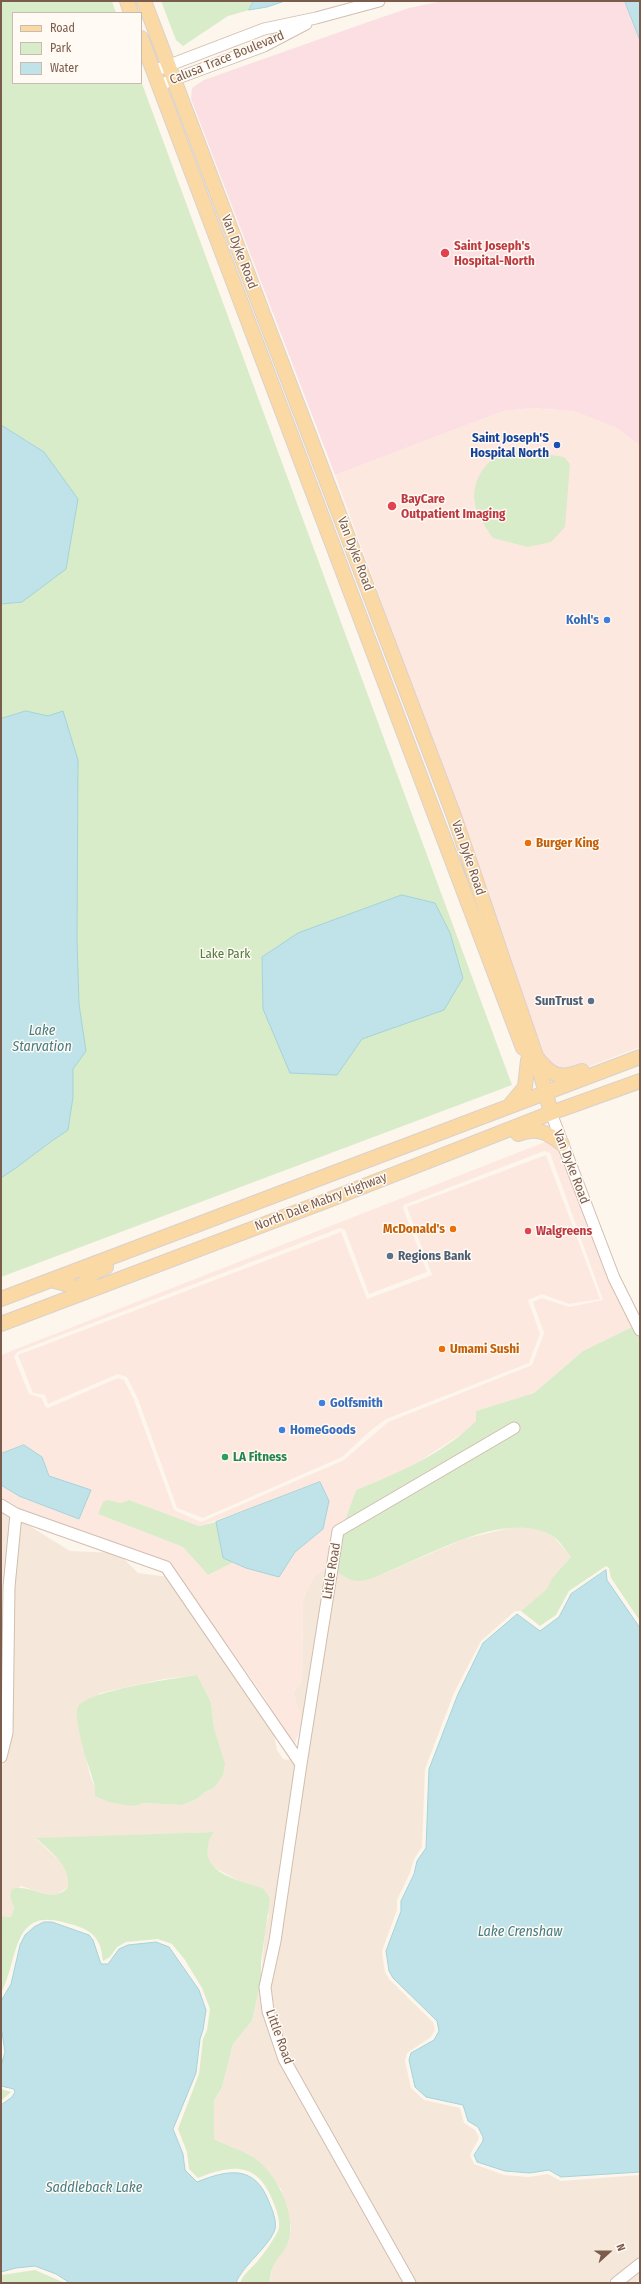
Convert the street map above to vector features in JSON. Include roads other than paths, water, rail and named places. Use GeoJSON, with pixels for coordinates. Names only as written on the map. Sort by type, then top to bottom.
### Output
{"type":"FeatureCollection","features":[{"type":"Feature","properties":{"kind":"main road"},"geometry":{"type":"LineString","coordinates":[[127,1],[132,12]]}},
{"type":"Feature","properties":{"kind":"main road","name":"Van Dyke Road"},"geometry":{"type":"LineString","coordinates":[[144,1],[454,816],[551,1113]]}},
{"type":"Feature","properties":{"kind":"main road","name":"Van Dyke Road"},"geometry":{"type":"LineString","coordinates":[[142,41],[372,648],[532,1058]]}},
{"type":"Feature","properties":{"kind":"main road"},"geometry":{"type":"LineString","coordinates":[[178,136],[209,196],[234,263],[245,280],[252,283]]}},
{"type":"Feature","properties":{"kind":"main road"},"geometry":{"type":"LineString","coordinates":[[372,648],[401,706],[442,808],[454,816]]}},
{"type":"Feature","properties":{"kind":"main road"},"geometry":{"type":"LineString","coordinates":[[509,1107],[520,1096],[525,1087],[532,1058],[546,1070],[563,1076],[640,1049]]}},
{"type":"Feature","properties":{"kind":"main road","name":"North Dale Mabry Highway"},"geometry":{"type":"LineString","coordinates":[[1,1299],[640,1057]]}},
{"type":"Feature","properties":{"kind":"main road","name":"North Dale Mabry Highway"},"geometry":{"type":"LineString","coordinates":[[1,1324],[319,1204],[551,1113],[640,1081]]}},
{"type":"Feature","properties":{"kind":"main road"},"geometry":{"type":"LineString","coordinates":[[51,1280],[88,1290],[114,1287],[190,1260],[526,1131],[543,1130],[562,1144]]}},
{"type":"Feature","properties":{"kind":"main road"},"geometry":{"type":"LineString","coordinates":[[88,1290],[84,1284],[98,1270],[197,1233],[213,1219]]}},
{"type":"Feature","properties":{"kind":"street","name":"Calusa Trace Boulevard"},"geometry":{"type":"LineString","coordinates":[[154,71],[264,29],[316,18],[378,1]]}},
{"type":"Feature","properties":{"kind":"street","name":"Calusa Trace Boulevard"},"geometry":{"type":"LineString","coordinates":[[159,85],[264,46],[316,18]]}},
{"type":"Feature","properties":{"kind":"street"},"geometry":{"type":"LineString","coordinates":[[312,490],[328,484]]}},
{"type":"Feature","properties":{"kind":"street","name":"Van Dyke Road"},"geometry":{"type":"LineString","coordinates":[[551,1113],[614,1278],[640,1330]]}},
{"type":"Feature","properties":{"kind":"street","name":"Little Road"},"geometry":{"type":"LineString","coordinates":[[410,2283],[284,2059],[268,2011],[265,1987],[275,1941],[301,1764],[338,1532],[514,1428]]}},
{"type":"Feature","properties":{"kind":"street"},"geometry":{"type":"LineString","coordinates":[[1,1506],[16,1514],[166,1566],[301,1764]]}},
{"type":"Feature","properties":{"kind":"street"},"geometry":{"type":"LineString","coordinates":[[1,1757],[7,1733],[9,1587],[16,1514]]}},
{"type":"Feature","properties":{"kind":"street"},"geometry":{"type":"LineString","coordinates":[[616,2283],[640,2264]]}},
{"type":"Feature","properties":{"kind":"water"},"geometry":{"type":"Polygon","coordinates":[[[254,1],[285,1],[267,7],[249,10],[254,1]]]}},
{"type":"Feature","properties":{"kind":"water"},"geometry":{"type":"Polygon","coordinates":[[[625,1],[640,1],[640,40],[625,1]]]}},
{"type":"Feature","properties":{"kind":"water"},"geometry":{"type":"Polygon","coordinates":[[[1,425],[44,452],[78,499],[66,569],[22,602],[1,604],[1,425]]]}},
{"type":"Feature","properties":{"kind":"water","name":"Lake Starvation"},"geometry":{"type":"Polygon","coordinates":[[[26,711],[48,716],[63,711],[78,760],[77,941],[79,1004],[86,1051],[73,1069],[73,1097],[68,1130],[1,1178],[1,719],[26,711]]]}},
{"type":"Feature","properties":{"kind":"water"},"geometry":{"type":"Polygon","coordinates":[[[402,895],[435,903],[450,933],[463,978],[444,1010],[362,1039],[337,1075],[290,1073],[263,1009],[262,957],[298,933],[402,895]]]}},
{"type":"Feature","properties":{"kind":"water"},"geometry":{"type":"Polygon","coordinates":[[[24,1445],[42,1457],[49,1476],[91,1490],[79,1519],[19,1496],[1,1485],[1,1454],[24,1445]]]}},
{"type":"Feature","properties":{"kind":"water"},"geometry":{"type":"Polygon","coordinates":[[[320,1482],[329,1501],[323,1529],[295,1552],[279,1577],[246,1568],[223,1558],[216,1522],[320,1482]]]}},
{"type":"Feature","properties":{"kind":"water","name":"Lake Crenshaw"},"geometry":{"type":"Polygon","coordinates":[[[606,1570],[607,1580],[640,1628],[640,2172],[561,2177],[549,2170],[530,2173],[505,2171],[477,2162],[474,2155],[483,2141],[483,2137],[478,2127],[468,2121],[463,2105],[426,2097],[415,2087],[409,2060],[411,2053],[434,2040],[439,2031],[437,2021],[393,1978],[389,1971],[386,1951],[401,1911],[401,1901],[414,1874],[417,1861],[426,1848],[429,1769],[458,1694],[483,1643],[517,1614],[540,1631],[559,1617],[571,1594],[606,1570]]]}},
{"type":"Feature","properties":{"kind":"water","name":"Saddleback Lake"},"geometry":{"type":"Polygon","coordinates":[[[44,1922],[52,1922],[89,1935],[93,1940],[101,1964],[108,1964],[119,1949],[128,1945],[156,1942],[169,1947],[199,1990],[206,2010],[200,2039],[196,2073],[173,2129],[183,2154],[185,2170],[197,2182],[220,2174],[240,2173],[249,2176],[256,2181],[263,2190],[274,2215],[275,2222],[275,2229],[272,2236],[239,2276],[236,2283],[70,2283],[56,2274],[35,2266],[16,2268],[1,2272],[1,2105],[12,2097],[15,2092],[14,2089],[1,2086],[1,2066],[5,2052],[1,2026],[1,2001],[11,1984],[20,1945],[25,1935],[34,1927],[44,1922]]]}},
{"type":"Feature","properties":{"kind":"place","name":"Saint Joseph's Hospital-North"},"geometry":{"type":"Point","coordinates":[445,253]}},
{"type":"Feature","properties":{"kind":"place","name":"Saint Joseph'S Hospital North"},"geometry":{"type":"Point","coordinates":[557,445]}},
{"type":"Feature","properties":{"kind":"place","name":"BayCare Outpatient Imaging"},"geometry":{"type":"Point","coordinates":[392,506]}},
{"type":"Feature","properties":{"kind":"place","name":"Kohl's"},"geometry":{"type":"Point","coordinates":[607,620]}},
{"type":"Feature","properties":{"kind":"place","name":"Burger King"},"geometry":{"type":"Point","coordinates":[528,843]}},
{"type":"Feature","properties":{"kind":"place","name":"SunTrust"},"geometry":{"type":"Point","coordinates":[591,1001]}},
{"type":"Feature","properties":{"kind":"place","name":"McDonald's"},"geometry":{"type":"Point","coordinates":[453,1229]}},
{"type":"Feature","properties":{"kind":"place","name":"Walgreens"},"geometry":{"type":"Point","coordinates":[528,1231]}},
{"type":"Feature","properties":{"kind":"place","name":"Regions Bank"},"geometry":{"type":"Point","coordinates":[390,1256]}},
{"type":"Feature","properties":{"kind":"place","name":"Umami Sushi"},"geometry":{"type":"Point","coordinates":[442,1349]}},
{"type":"Feature","properties":{"kind":"place","name":"Golfsmith"},"geometry":{"type":"Point","coordinates":[322,1403]}},
{"type":"Feature","properties":{"kind":"place","name":"HomeGoods"},"geometry":{"type":"Point","coordinates":[282,1430]}},
{"type":"Feature","properties":{"kind":"place","name":"LA Fitness"},"geometry":{"type":"Point","coordinates":[225,1457]}},
{"type":"Feature","properties":{"kind":"park label","name":"Lake Park"},"geometry":{"type":"Point","coordinates":[225,954]}}]}
